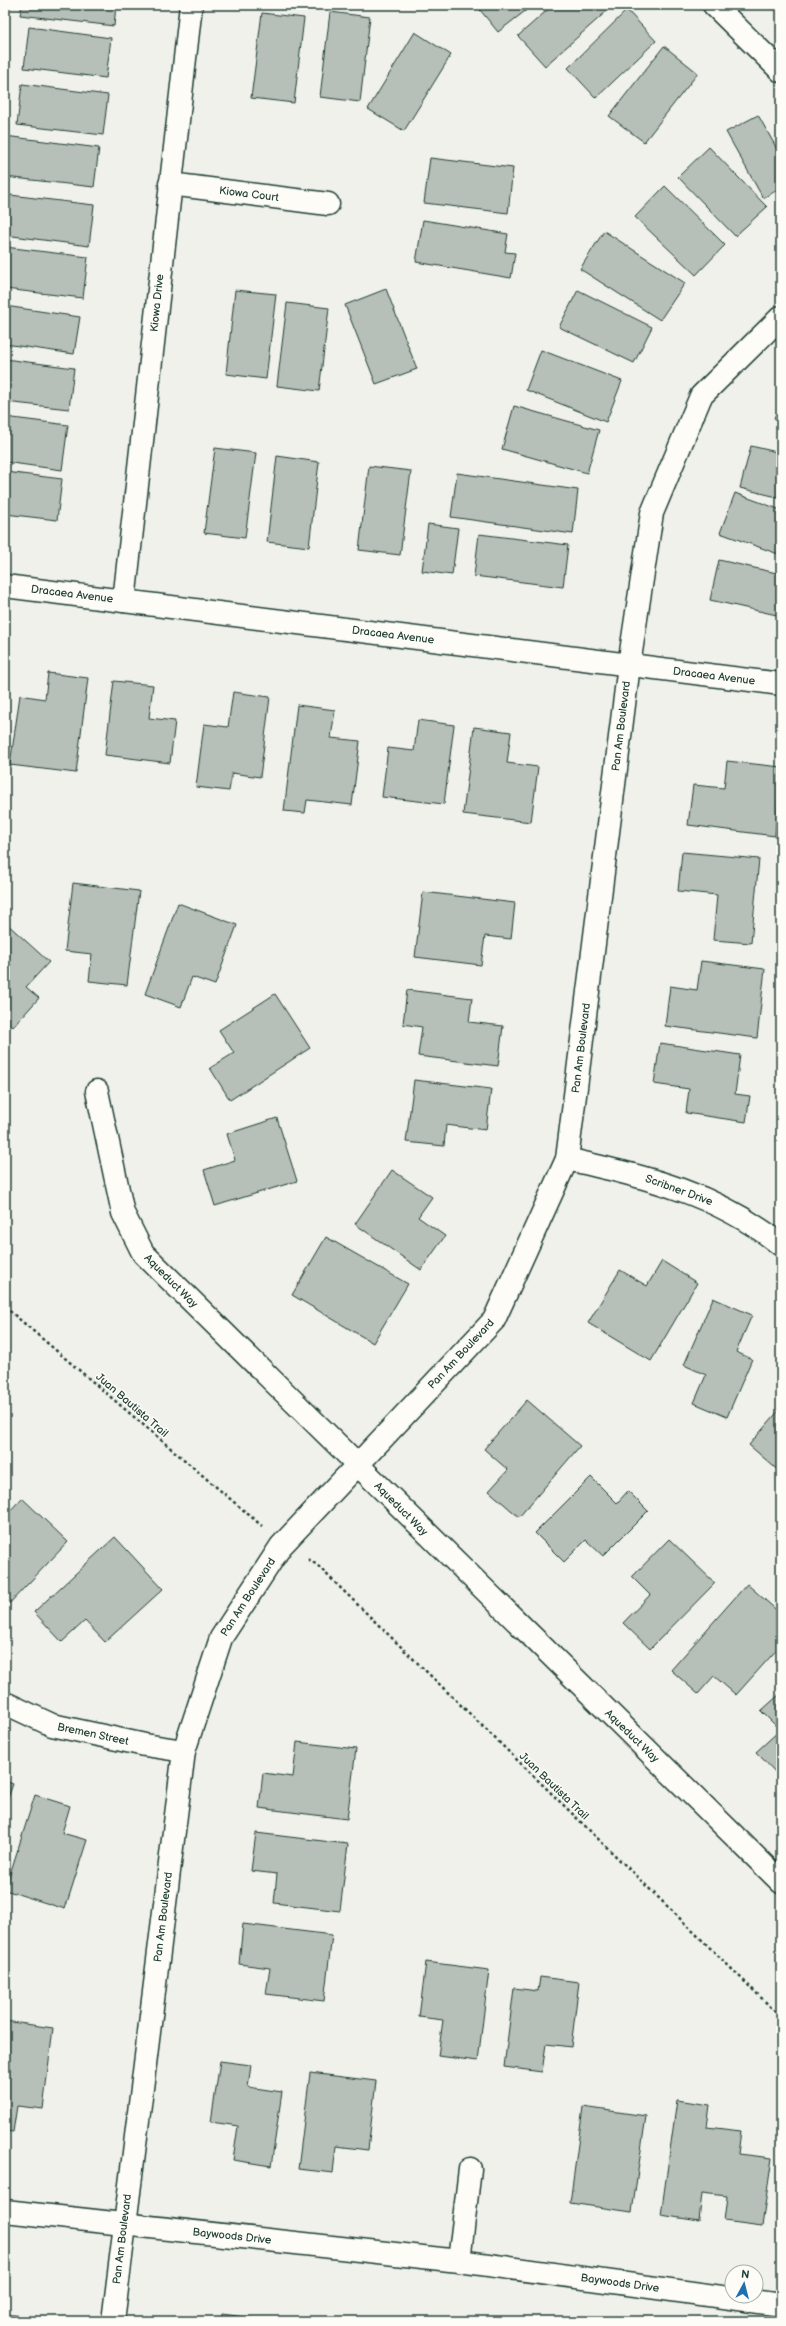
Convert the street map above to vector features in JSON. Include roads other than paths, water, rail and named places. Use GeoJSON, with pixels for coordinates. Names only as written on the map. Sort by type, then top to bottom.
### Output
{"type":"FeatureCollection","features":[{"type":"Feature","properties":{"kind":"street","name":"Kiowa Drive"},"geometry":{"type":"LineString","coordinates":[[124,601],[191,5]]}},
{"type":"Feature","properties":{"kind":"street"},"geometry":{"type":"LineString","coordinates":[[714,5],[781,71]]}},
{"type":"Feature","properties":{"kind":"street","name":"Kiowa Court"},"geometry":{"type":"LineString","coordinates":[[170,184],[328,204]]}},
{"type":"Feature","properties":{"kind":"street","name":"Pan Am Boulevard"},"geometry":{"type":"LineString","coordinates":[[113,2321],[184,1751],[221,1638],[281,1546],[494,1320],[566,1158],[629,665],[652,513],[701,396],[781,317]]}},
{"type":"Feature","properties":{"kind":"street","name":"Dracaea Avenue"},"geometry":{"type":"LineString","coordinates":[[5,586],[781,684]]}},
{"type":"Feature","properties":{"kind":"street","name":"Aqueduct Way"},"geometry":{"type":"LineString","coordinates":[[97,1091],[123,1212],[143,1253],[356,1465],[781,1882]]}},
{"type":"Feature","properties":{"kind":"street","name":"Scribner Drive"},"geometry":{"type":"LineString","coordinates":[[566,1158],[645,1177],[704,1197],[756,1224],[781,1244]]}},
{"type":"Feature","properties":{"kind":"street","name":"Bremen Street"},"geometry":{"type":"LineString","coordinates":[[5,1703],[52,1725],[145,1745],[184,1751]]}},
{"type":"Feature","properties":{"kind":"street"},"geometry":{"type":"LineString","coordinates":[[459,2261],[470,2169]]}},
{"type":"Feature","properties":{"kind":"street","name":"Baywoods Drive"},"geometry":{"type":"LineString","coordinates":[[5,2211],[459,2261],[781,2305]]}}]}
